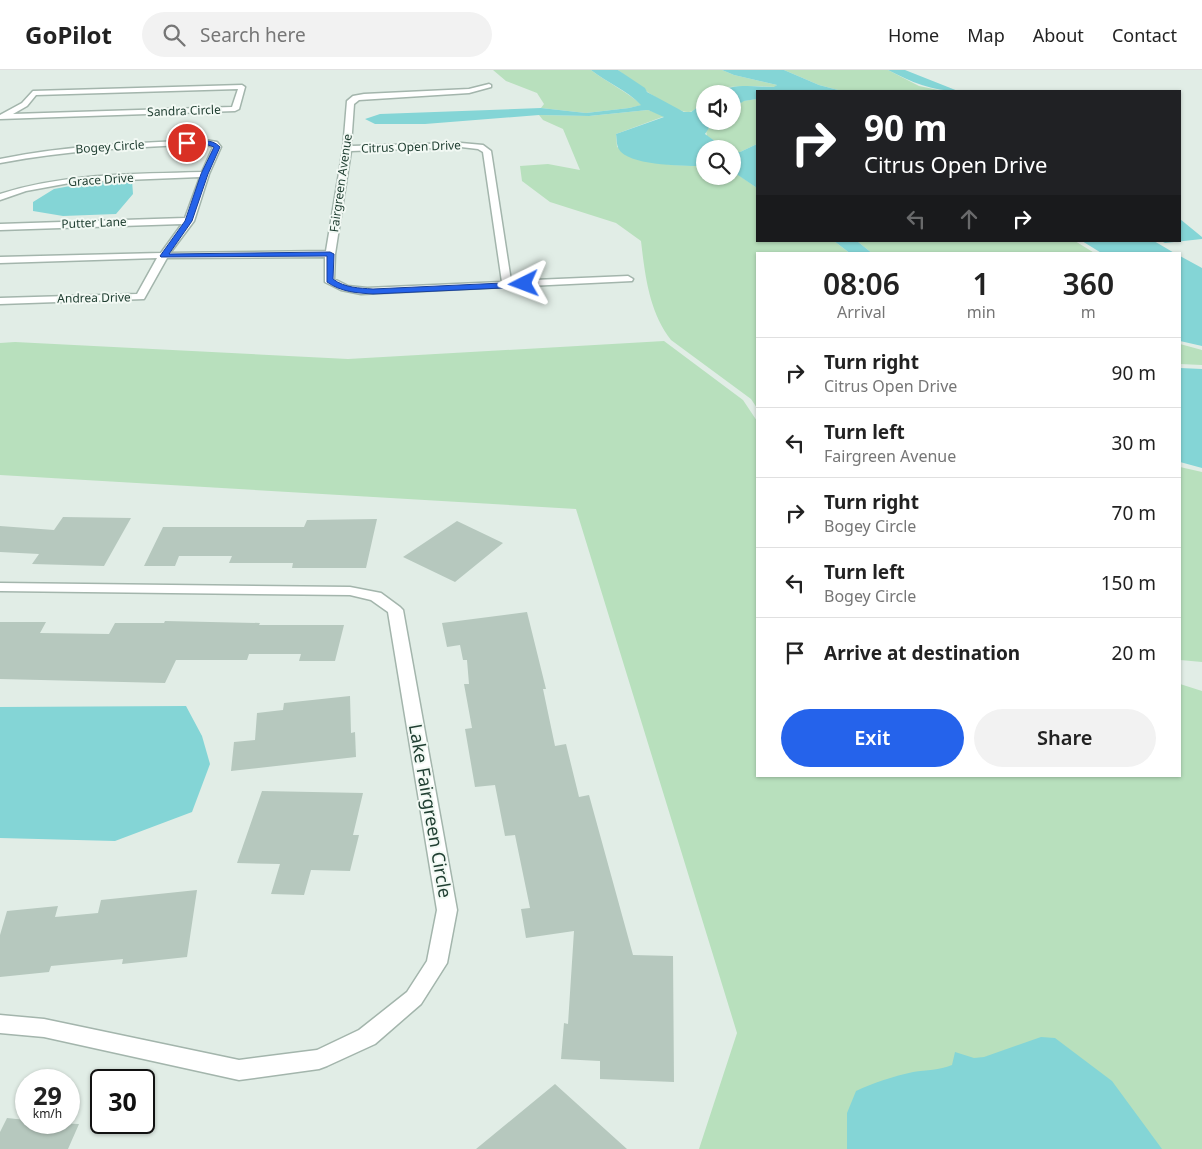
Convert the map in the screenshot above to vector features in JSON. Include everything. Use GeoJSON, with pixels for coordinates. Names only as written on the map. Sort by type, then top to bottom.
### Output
{"type":"FeatureCollection","features":[{"type":"Feature","properties":{"kind":"street","name":"Fairgreen Avenue"},"geometry":{"type":"LineString","coordinates":[[0,260],[103,256],[330,254],[347,149],[350,103],[356,98],[380,94],[469,91],[489,86]]}},
{"type":"Feature","properties":{"kind":"street","name":"Sandra Circle"},"geometry":{"type":"LineString","coordinates":[[242,87],[236,109],[1,117],[25,104],[32,98],[33,93],[242,87]]}},
{"type":"Feature","properties":{"kind":"street","name":"Bogey Circle"},"geometry":{"type":"LineString","coordinates":[[0,161],[97,147],[205,142],[214,144],[217,147],[205,174],[189,221],[163,256]]}},
{"type":"Feature","properties":{"kind":"street","name":"Citrus Open Drive"},"geometry":{"type":"LineString","coordinates":[[347,149],[461,145],[480,147],[487,151],[507,285]]}},
{"type":"Feature","properties":{"kind":"street","name":"Grace Drive"},"geometry":{"type":"LineString","coordinates":[[0,197],[45,185],[84,180],[205,174]]}},
{"type":"Feature","properties":{"kind":"street","name":"Putter Lane"},"geometry":{"type":"LineString","coordinates":[[0,227],[189,221]]}},
{"type":"Feature","properties":{"kind":"street"},"geometry":{"type":"LineString","coordinates":[[330,254],[330,280],[338,286],[373,292],[628,280]]}},
{"type":"Feature","properties":{"kind":"street","name":"Andrea Drive"},"geometry":{"type":"LineString","coordinates":[[0,301],[140,297],[163,256]]}},
{"type":"Feature","properties":{"kind":"street","name":"Lake Fairgreen Circle"},"geometry":{"type":"LineString","coordinates":[[0,587],[350,591],[376,596],[394,610],[447,910],[436,963],[414,998],[367,1037],[319,1059],[239,1070],[44,1028],[0,1024]]}},
{"type":"Feature","properties":{"kind":"green space"},"geometry":{"type":"Polygon","coordinates":[[[493,70],[591,70],[642,105],[586,113],[541,108],[544,104],[537,93],[506,81],[493,70]]]}},
{"type":"Feature","properties":{"kind":"green space"},"geometry":{"type":"Polygon","coordinates":[[[618,70],[722,70],[734,75],[777,85],[775,87],[696,85],[696,108],[689,112],[682,111],[663,102],[618,70]]]}},
{"type":"Feature","properties":{"kind":"green space"},"geometry":{"type":"Polygon","coordinates":[[[784,70],[888,70],[919,86],[938,90],[838,90],[819,85],[784,70]]]}},
{"type":"Feature","properties":{"kind":"green space"},"geometry":{"type":"Polygon","coordinates":[[[756,99],[756,144],[741,152],[741,140],[713,140],[707,136],[706,131],[741,130],[741,102],[756,99]]]}},
{"type":"Feature","properties":{"kind":"green space"},"geometry":{"type":"Polygon","coordinates":[[[648,110],[665,116],[616,134],[617,147],[670,165],[696,166],[696,185],[741,185],[741,177],[756,187],[756,242],[835,242],[848,252],[756,252],[756,406],[751,399],[671,340],[658,318],[649,293],[641,241],[616,223],[550,202],[522,181],[520,166],[548,164],[580,170],[563,129],[543,120],[539,115],[589,116],[648,110]]]}},
{"type":"Feature","properties":{"kind":"green space"},"geometry":{"type":"Polygon","coordinates":[[[858,242],[1077,242],[1093,252],[871,252],[858,242]]]}},
{"type":"Feature","properties":{"kind":"green space"},"geometry":{"type":"Polygon","coordinates":[[[664,341],[743,400],[756,420],[756,777],[1181,777],[1181,684],[1202,691],[1202,1149],[699,1149],[737,1033],[576,509],[0,475],[0,343],[15,342],[348,359],[664,341]]]}},
{"type":"Feature","properties":{"kind":"green space"},"geometry":{"type":"Polygon","coordinates":[[[1181,344],[1202,350],[1202,365],[1181,364],[1181,344]]]}},
{"type":"Feature","properties":{"kind":"green space"},"geometry":{"type":"Polygon","coordinates":[[[1181,467],[1202,472],[1202,662],[1181,660],[1181,467]]]}},
{"type":"Feature","properties":{"kind":"water"},"geometry":{"type":"Polygon","coordinates":[[[591,70],[618,70],[645,88],[647,92],[684,112],[691,112],[696,108],[696,130],[708,130],[705,134],[713,140],[696,140],[696,166],[649,163],[628,157],[621,152],[618,148],[616,134],[664,117],[648,110],[589,116],[539,115],[425,124],[375,124],[365,119],[380,114],[541,108],[586,113],[641,105],[630,95],[591,70]]]}},
{"type":"Feature","properties":{"kind":"water"},"geometry":{"type":"Polygon","coordinates":[[[722,70],[784,70],[819,85],[838,90],[756,90],[756,99],[741,103],[741,87],[774,87],[777,85],[734,75],[722,70]]]}},
{"type":"Feature","properties":{"kind":"water"},"geometry":{"type":"Polygon","coordinates":[[[888,70],[905,70],[955,90],[944,90],[922,85],[888,70]]]}},
{"type":"Feature","properties":{"kind":"water"},"geometry":{"type":"Polygon","coordinates":[[[756,144],[756,187],[741,177],[741,152],[756,144]]]}},
{"type":"Feature","properties":{"kind":"water"},"geometry":{"type":"Polygon","coordinates":[[[132,180],[133,194],[116,214],[63,216],[33,211],[33,202],[54,189],[81,184],[132,180]]]}},
{"type":"Feature","properties":{"kind":"water"},"geometry":{"type":"Polygon","coordinates":[[[1181,220],[1202,237],[1202,239],[1181,241],[1181,220]]]}},
{"type":"Feature","properties":{"kind":"water"},"geometry":{"type":"Polygon","coordinates":[[[835,242],[858,242],[871,252],[848,252],[835,242]]]}},
{"type":"Feature","properties":{"kind":"water"},"geometry":{"type":"Polygon","coordinates":[[[1084,242],[1156,242],[1173,252],[1100,252],[1084,242]]]}},
{"type":"Feature","properties":{"kind":"water"},"geometry":{"type":"Polygon","coordinates":[[[1181,257],[1202,268],[1202,346],[1181,341],[1181,257]]]}},
{"type":"Feature","properties":{"kind":"water"},"geometry":{"type":"Polygon","coordinates":[[[1181,368],[1202,369],[1202,468],[1181,462],[1181,368]]]}},
{"type":"Feature","properties":{"kind":"water"},"geometry":{"type":"Polygon","coordinates":[[[186,706],[202,736],[210,764],[192,812],[115,841],[0,838],[0,707],[186,706]]]}},
{"type":"Feature","properties":{"kind":"water"},"geometry":{"type":"Polygon","coordinates":[[[1041,1037],[1055,1038],[1112,1081],[1162,1149],[847,1149],[847,1113],[856,1091],[898,1076],[952,1065],[955,1052],[974,1058],[984,1057],[1041,1037]]]}},
{"type":"Feature","properties":{"kind":"building"},"geometry":{"type":"Polygon","coordinates":[[[63,517],[131,518],[104,566],[32,564],[39,554],[0,552],[0,526],[54,530],[63,517]]]}},
{"type":"Feature","properties":{"kind":"building"},"geometry":{"type":"Polygon","coordinates":[[[377,519],[366,568],[292,568],[293,563],[229,563],[232,556],[179,556],[175,566],[144,566],[163,527],[304,527],[307,520],[377,519]]]}},
{"type":"Feature","properties":{"kind":"building"},"geometry":{"type":"Polygon","coordinates":[[[457,521],[503,543],[455,582],[403,557],[457,521]]]}},
{"type":"Feature","properties":{"kind":"building"},"geometry":{"type":"Polygon","coordinates":[[[527,612],[546,689],[543,689],[555,746],[566,744],[579,797],[589,795],[633,955],[673,956],[674,1082],[600,1079],[600,1061],[561,1059],[564,1023],[568,1024],[574,931],[526,938],[521,909],[530,908],[515,835],[505,836],[495,785],[475,787],[465,729],[472,728],[464,684],[469,684],[467,660],[463,660],[460,645],[447,647],[442,623],[527,612]]]}},
{"type":"Feature","properties":{"kind":"building"},"geometry":{"type":"Polygon","coordinates":[[[165,621],[260,623],[259,625],[344,625],[335,661],[299,661],[301,654],[249,654],[247,660],[176,660],[165,683],[0,679],[0,622],[46,622],[40,633],[109,634],[115,623],[164,623],[165,621]]]}},
{"type":"Feature","properties":{"kind":"building"},"geometry":{"type":"Polygon","coordinates":[[[350,696],[351,733],[355,732],[356,757],[231,771],[234,742],[255,740],[257,713],[283,710],[284,703],[350,696]]]}},
{"type":"Feature","properties":{"kind":"building"},"geometry":{"type":"Polygon","coordinates":[[[262,791],[363,793],[353,835],[359,835],[350,871],[311,870],[304,895],[271,894],[280,864],[237,863],[262,791]]]}},
{"type":"Feature","properties":{"kind":"building"},"geometry":{"type":"Polygon","coordinates":[[[197,890],[187,957],[122,964],[123,959],[51,966],[49,972],[0,977],[0,935],[7,911],[58,906],[55,917],[98,913],[101,900],[197,890]]]}},
{"type":"Feature","properties":{"kind":"building"},"geometry":{"type":"Polygon","coordinates":[[[555,1084],[627,1149],[476,1149],[555,1084]]]}},
{"type":"Feature","properties":{"kind":"building"},"geometry":{"type":"Polygon","coordinates":[[[7,1118],[15,1119],[15,1134],[75,1134],[68,1149],[0,1149],[0,1132],[7,1118]]]}},
{"type":"Feature","properties":{"kind":"route"},"geometry":{"type":"LineString","coordinates":[[187,143],[205,142],[214,144],[217,147],[205,174],[189,221],[163,256],[330,254],[330,280],[338,286],[373,292],[524,284]]}}]}
